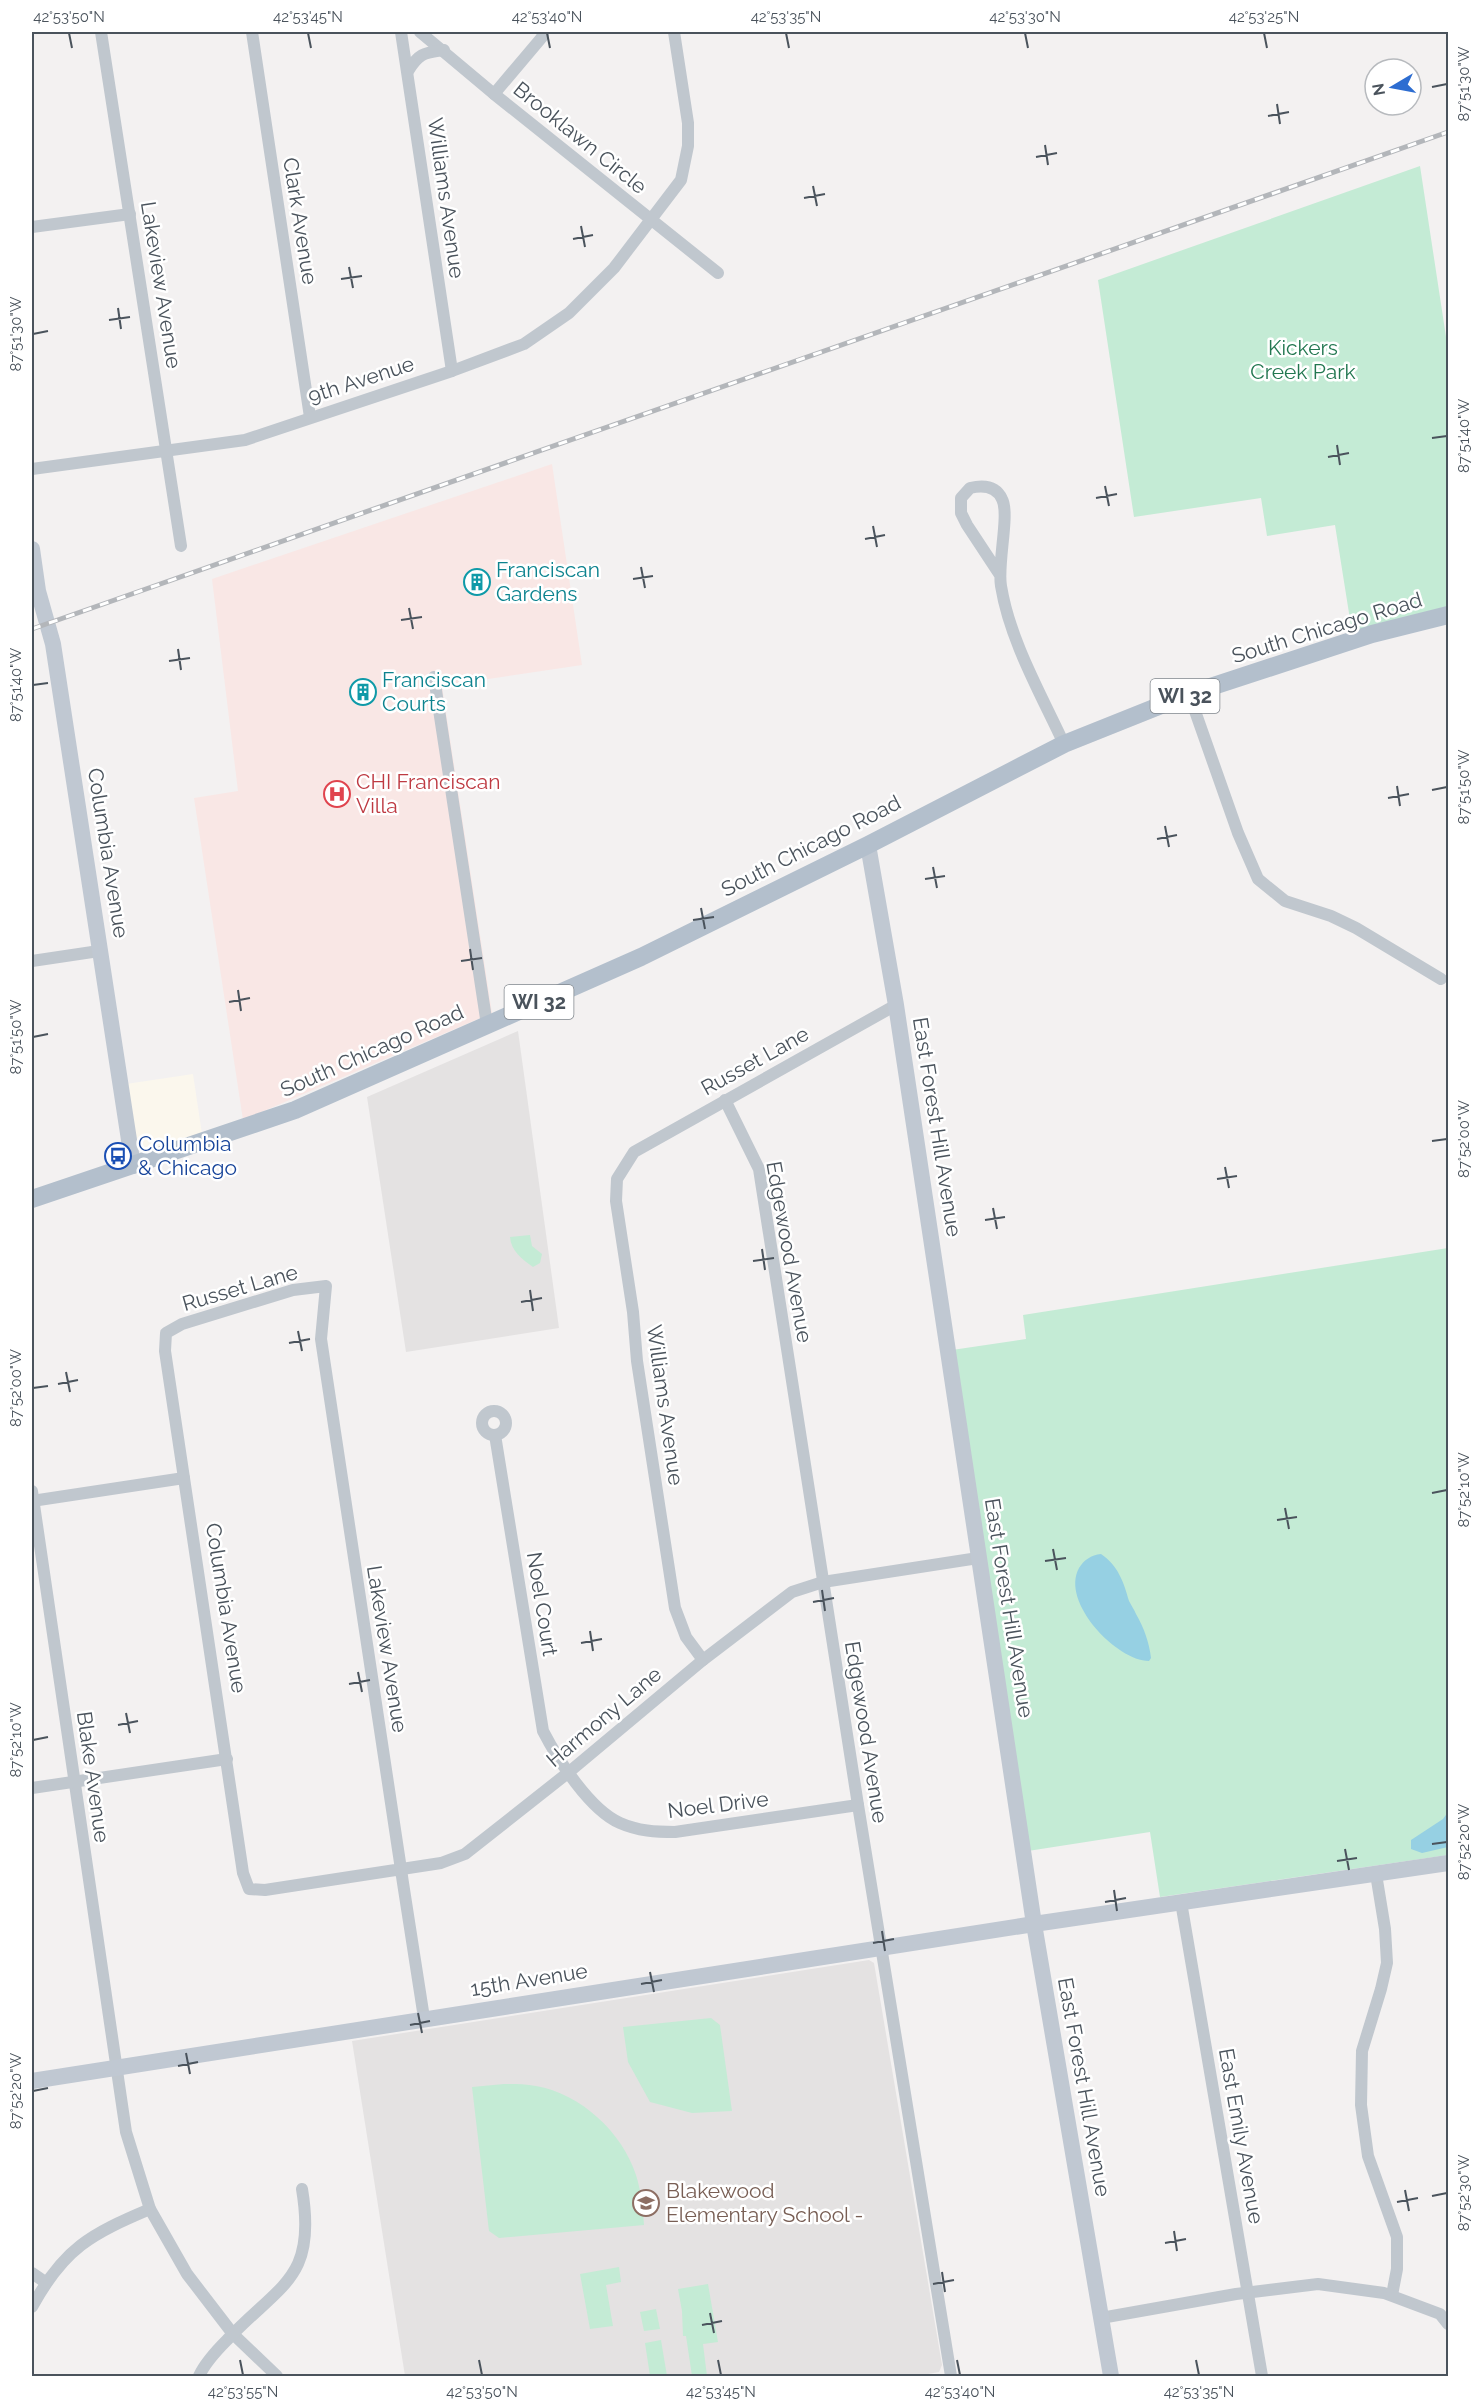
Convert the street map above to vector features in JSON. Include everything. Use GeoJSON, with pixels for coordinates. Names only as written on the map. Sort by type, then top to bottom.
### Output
{"type":"FeatureCollection","features":[{"type":"Feature","properties":{"kind":"main road","name":"South Chicago Road"},"geometry":{"type":"LineString","coordinates":[[32,1199],[296,1110],[641,957],[868,845],[1064,744],[1189,694],[1372,634],[1449,615]]}},
{"type":"Feature","properties":{"kind":"street","name":"Lakeview Avenue"},"geometry":{"type":"LineString","coordinates":[[101,32],[181,546]]}},
{"type":"Feature","properties":{"kind":"street","name":"Clark Avenue"},"geometry":{"type":"LineString","coordinates":[[252,32],[310,417]]}},
{"type":"Feature","properties":{"kind":"street","name":"Williams Avenue"},"geometry":{"type":"LineString","coordinates":[[401,32],[452,371]]}},
{"type":"Feature","properties":{"kind":"street","name":"Brooklawn Circle"},"geometry":{"type":"LineString","coordinates":[[420,32],[718,273]]}},
{"type":"Feature","properties":{"kind":"street"},"geometry":{"type":"LineString","coordinates":[[494,94],[543,36],[542,32]]}},
{"type":"Feature","properties":{"kind":"street"},"geometry":{"type":"LineString","coordinates":[[651,221],[681,180],[688,146],[688,123],[674,32]]}},
{"type":"Feature","properties":{"kind":"street"},"geometry":{"type":"LineString","coordinates":[[408,71],[417,57],[428,52],[444,50]]}},
{"type":"Feature","properties":{"kind":"street"},"geometry":{"type":"LineString","coordinates":[[32,227],[130,214]]}},
{"type":"Feature","properties":{"kind":"street","name":"9th Avenue"},"geometry":{"type":"LineString","coordinates":[[32,469],[245,440],[452,371],[524,344],[569,313],[614,268],[651,221]]}},
{"type":"Feature","properties":{"kind":"street"},"geometry":{"type":"LineString","coordinates":[[1000,575],[961,513],[961,498],[970,488],[987,486],[995,490],[1004,502],[1001,585],[1014,630],[1064,744]]}},
{"type":"Feature","properties":{"kind":"street","name":"Columbia Avenue"},"geometry":{"type":"LineString","coordinates":[[32,549],[38,591],[53,644],[133,1166]]}},
{"type":"Feature","properties":{"kind":"street"},"geometry":{"type":"LineString","coordinates":[[434,677],[487,1025]]}},
{"type":"Feature","properties":{"kind":"street"},"geometry":{"type":"LineString","coordinates":[[1189,694],[1238,833],[1258,879],[1285,901],[1331,916],[1356,928],[1441,979]]}},
{"type":"Feature","properties":{"kind":"street","name":"East Forest Hill Avenue"},"geometry":{"type":"LineString","coordinates":[[868,845],[896,1005],[1034,1924],[1111,2376]]}},
{"type":"Feature","properties":{"kind":"street"},"geometry":{"type":"LineString","coordinates":[[32,961],[99,951]]}},
{"type":"Feature","properties":{"kind":"street","name":"Russet Lane"},"geometry":{"type":"LineString","coordinates":[[634,1152],[896,1005]]}},
{"type":"Feature","properties":{"kind":"street","name":"Edgewood Avenue"},"geometry":{"type":"LineString","coordinates":[[725,1100],[759,1169],[858,1805],[951,2376]]}},
{"type":"Feature","properties":{"kind":"street","name":"Williams Avenue"},"geometry":{"type":"LineString","coordinates":[[634,1152],[617,1179],[616,1201],[633,1312],[637,1361],[675,1608],[686,1636],[703,1660]]}},
{"type":"Feature","properties":{"kind":"street","name":"Lakeview Avenue"},"geometry":{"type":"LineString","coordinates":[[326,1286],[321,1339],[424,2018]]}},
{"type":"Feature","properties":{"kind":"street","name":"Russet Lane"},"geometry":{"type":"LineString","coordinates":[[166,1333],[182,1324],[293,1290],[326,1286]]}},
{"type":"Feature","properties":{"kind":"street","name":"Columbia Avenue"},"geometry":{"type":"LineString","coordinates":[[166,1333],[165,1351],[243,1873],[249,1888]]}},
{"type":"Feature","properties":{"kind":"street","name":"Noel Court"},"geometry":{"type":"LineString","coordinates":[[495,1435],[539,1713],[543,1731],[554,1753],[569,1772]]}},
{"type":"Feature","properties":{"kind":"street"},"geometry":{"type":"LineString","coordinates":[[32,1497],[184,1478]]}},
{"type":"Feature","properties":{"kind":"street","name":"Blake Avenue"},"geometry":{"type":"LineString","coordinates":[[32,1497],[126,2132],[150,2209],[187,2274],[233,2334],[277,2376]]}},
{"type":"Feature","properties":{"kind":"street","name":"Harmony Lane"},"geometry":{"type":"LineString","coordinates":[[249,1888],[265,1890],[441,1863],[465,1854],[569,1772],[703,1660],[792,1592],[823,1582],[978,1558]]}},
{"type":"Feature","properties":{"kind":"street"},"geometry":{"type":"LineString","coordinates":[[32,1788],[227,1759]]}},
{"type":"Feature","properties":{"kind":"street","name":"Noel Drive"},"geometry":{"type":"LineString","coordinates":[[569,1772],[591,1800],[618,1822],[645,1832],[675,1832],[858,1805]]}},
{"type":"Feature","properties":{"kind":"street","name":"15th Avenue"},"geometry":{"type":"LineString","coordinates":[[32,2081],[1034,1924],[1449,1863]]}},
{"type":"Feature","properties":{"kind":"street"},"geometry":{"type":"LineString","coordinates":[[1376,1874],[1385,1929],[1387,1963],[1382,1989],[1362,2051],[1360,2106],[1368,2156],[1397,2236],[1398,2269],[1392,2295]]}},
{"type":"Feature","properties":{"kind":"street","name":"East Emily Avenue"},"geometry":{"type":"LineString","coordinates":[[1181,1902],[1262,2376]]}},
{"type":"Feature","properties":{"kind":"street"},"geometry":{"type":"LineString","coordinates":[[198,2376],[203,2367],[233,2334],[280,2289],[298,2265],[306,2241],[307,2217],[302,2189]]}},
{"type":"Feature","properties":{"kind":"street"},"geometry":{"type":"LineString","coordinates":[[32,2307],[45,2282],[79,2245],[108,2227],[150,2209]]}},
{"type":"Feature","properties":{"kind":"street"},"geometry":{"type":"LineString","coordinates":[[32,2273],[45,2282]]}},
{"type":"Feature","properties":{"kind":"street"},"geometry":{"type":"LineString","coordinates":[[1101,2318],[1248,2292],[1318,2284],[1392,2295],[1440,2314],[1449,2324]]}},
{"type":"Feature","properties":{"kind":"shaded area","name":"CHI Franciscan Villa"},"geometry":{"type":"Polygon","coordinates":[[[552,464],[582,665],[442,686],[492,1013],[243,1120],[194,798],[238,791],[212,579],[552,464]]]}},
{"type":"Feature","properties":{"kind":"shaded area"},"geometry":{"type":"Polygon","coordinates":[[[518,1031],[559,1328],[406,1352],[367,1097],[518,1031]]]}},
{"type":"Feature","properties":{"kind":"shaded area"},"geometry":{"type":"Polygon","coordinates":[[[193,1074],[202,1134],[148,1150],[138,1145],[126,1084],[193,1074]]]}},
{"type":"Feature","properties":{"kind":"shaded area","name":"Blakewood Elementary School -"},"geometry":{"type":"Polygon","coordinates":[[[869,1960],[874,1963],[942,2365],[939,2372],[917,2376],[405,2376],[352,2041],[869,1960]]]}},
{"type":"Feature","properties":{"kind":"green space","name":"Kickers Creek Park"},"geometry":{"type":"Polygon","coordinates":[[[1420,166],[1448,350],[1448,607],[1352,632],[1335,525],[1267,536],[1261,498],[1134,517],[1098,280],[1420,166]]]}},
{"type":"Feature","properties":{"kind":"green space"},"geometry":{"type":"Polygon","coordinates":[[[530,1235],[532,1246],[542,1254],[540,1263],[533,1267],[515,1251],[510,1237],[530,1235]]]}},
{"type":"Feature","properties":{"kind":"green space"},"geometry":{"type":"Polygon","coordinates":[[[1448,1248],[1448,1855],[1160,1897],[1150,1832],[1028,1851],[952,1350],[1026,1339],[1023,1315],[1448,1248]]]}},
{"type":"Feature","properties":{"kind":"green space"},"geometry":{"type":"Polygon","coordinates":[[[711,2018],[720,2025],[732,2111],[692,2113],[650,2102],[628,2062],[623,2027],[711,2018]]]}},
{"type":"Feature","properties":{"kind":"green space"},"geometry":{"type":"Polygon","coordinates":[[[504,2084],[532,2085],[553,2090],[584,2106],[598,2117],[621,2144],[630,2159],[639,2187],[644,2225],[499,2238],[489,2231],[472,2087],[504,2084]]]}},
{"type":"Feature","properties":{"kind":"green space"},"geometry":{"type":"Polygon","coordinates":[[[619,2267],[621,2282],[606,2285],[613,2326],[590,2329],[580,2274],[619,2267]]]}},
{"type":"Feature","properties":{"kind":"green space"},"geometry":{"type":"Polygon","coordinates":[[[708,2284],[718,2342],[703,2344],[707,2376],[692,2376],[686,2336],[683,2336],[678,2289],[708,2284]]]}},
{"type":"Feature","properties":{"kind":"green space"},"geometry":{"type":"Polygon","coordinates":[[[656,2309],[660,2329],[644,2331],[640,2312],[656,2309]]]}},
{"type":"Feature","properties":{"kind":"green space"},"geometry":{"type":"Polygon","coordinates":[[[661,2340],[667,2376],[650,2376],[645,2343],[661,2340]]]}},
{"type":"Feature","properties":{"kind":"water"},"geometry":{"type":"Polygon","coordinates":[[[1101,1554],[1112,1563],[1122,1581],[1146,1635],[1151,1658],[1149,1661],[1136,1658],[1108,1641],[1084,1612],[1077,1597],[1075,1582],[1079,1568],[1088,1558],[1101,1554]]]}},
{"type":"Feature","properties":{"kind":"water"},"geometry":{"type":"Polygon","coordinates":[[[1448,1812],[1448,1847],[1422,1853],[1411,1849],[1411,1840],[1443,1819],[1448,1812]]]}},
{"type":"Feature","properties":{"kind":"railway"},"geometry":{"type":"LineString","coordinates":[[32,629],[1448,132]]}},
{"type":"Feature","properties":{"kind":"place","name":"Franciscan Gardens"},"geometry":{"type":"Point","coordinates":[477,582]}},
{"type":"Feature","properties":{"kind":"place","name":"Franciscan Courts"},"geometry":{"type":"Point","coordinates":[363,692]}},
{"type":"Feature","properties":{"kind":"place","name":"CHI Franciscan Villa"},"geometry":{"type":"Point","coordinates":[337,794]}},
{"type":"Feature","properties":{"kind":"place","name":"Columbia & Chicago"},"geometry":{"type":"Point","coordinates":[118,1156]}},
{"type":"Feature","properties":{"kind":"place","name":"Blakewood Elementary School -"},"geometry":{"type":"Point","coordinates":[646,2203]}}]}
